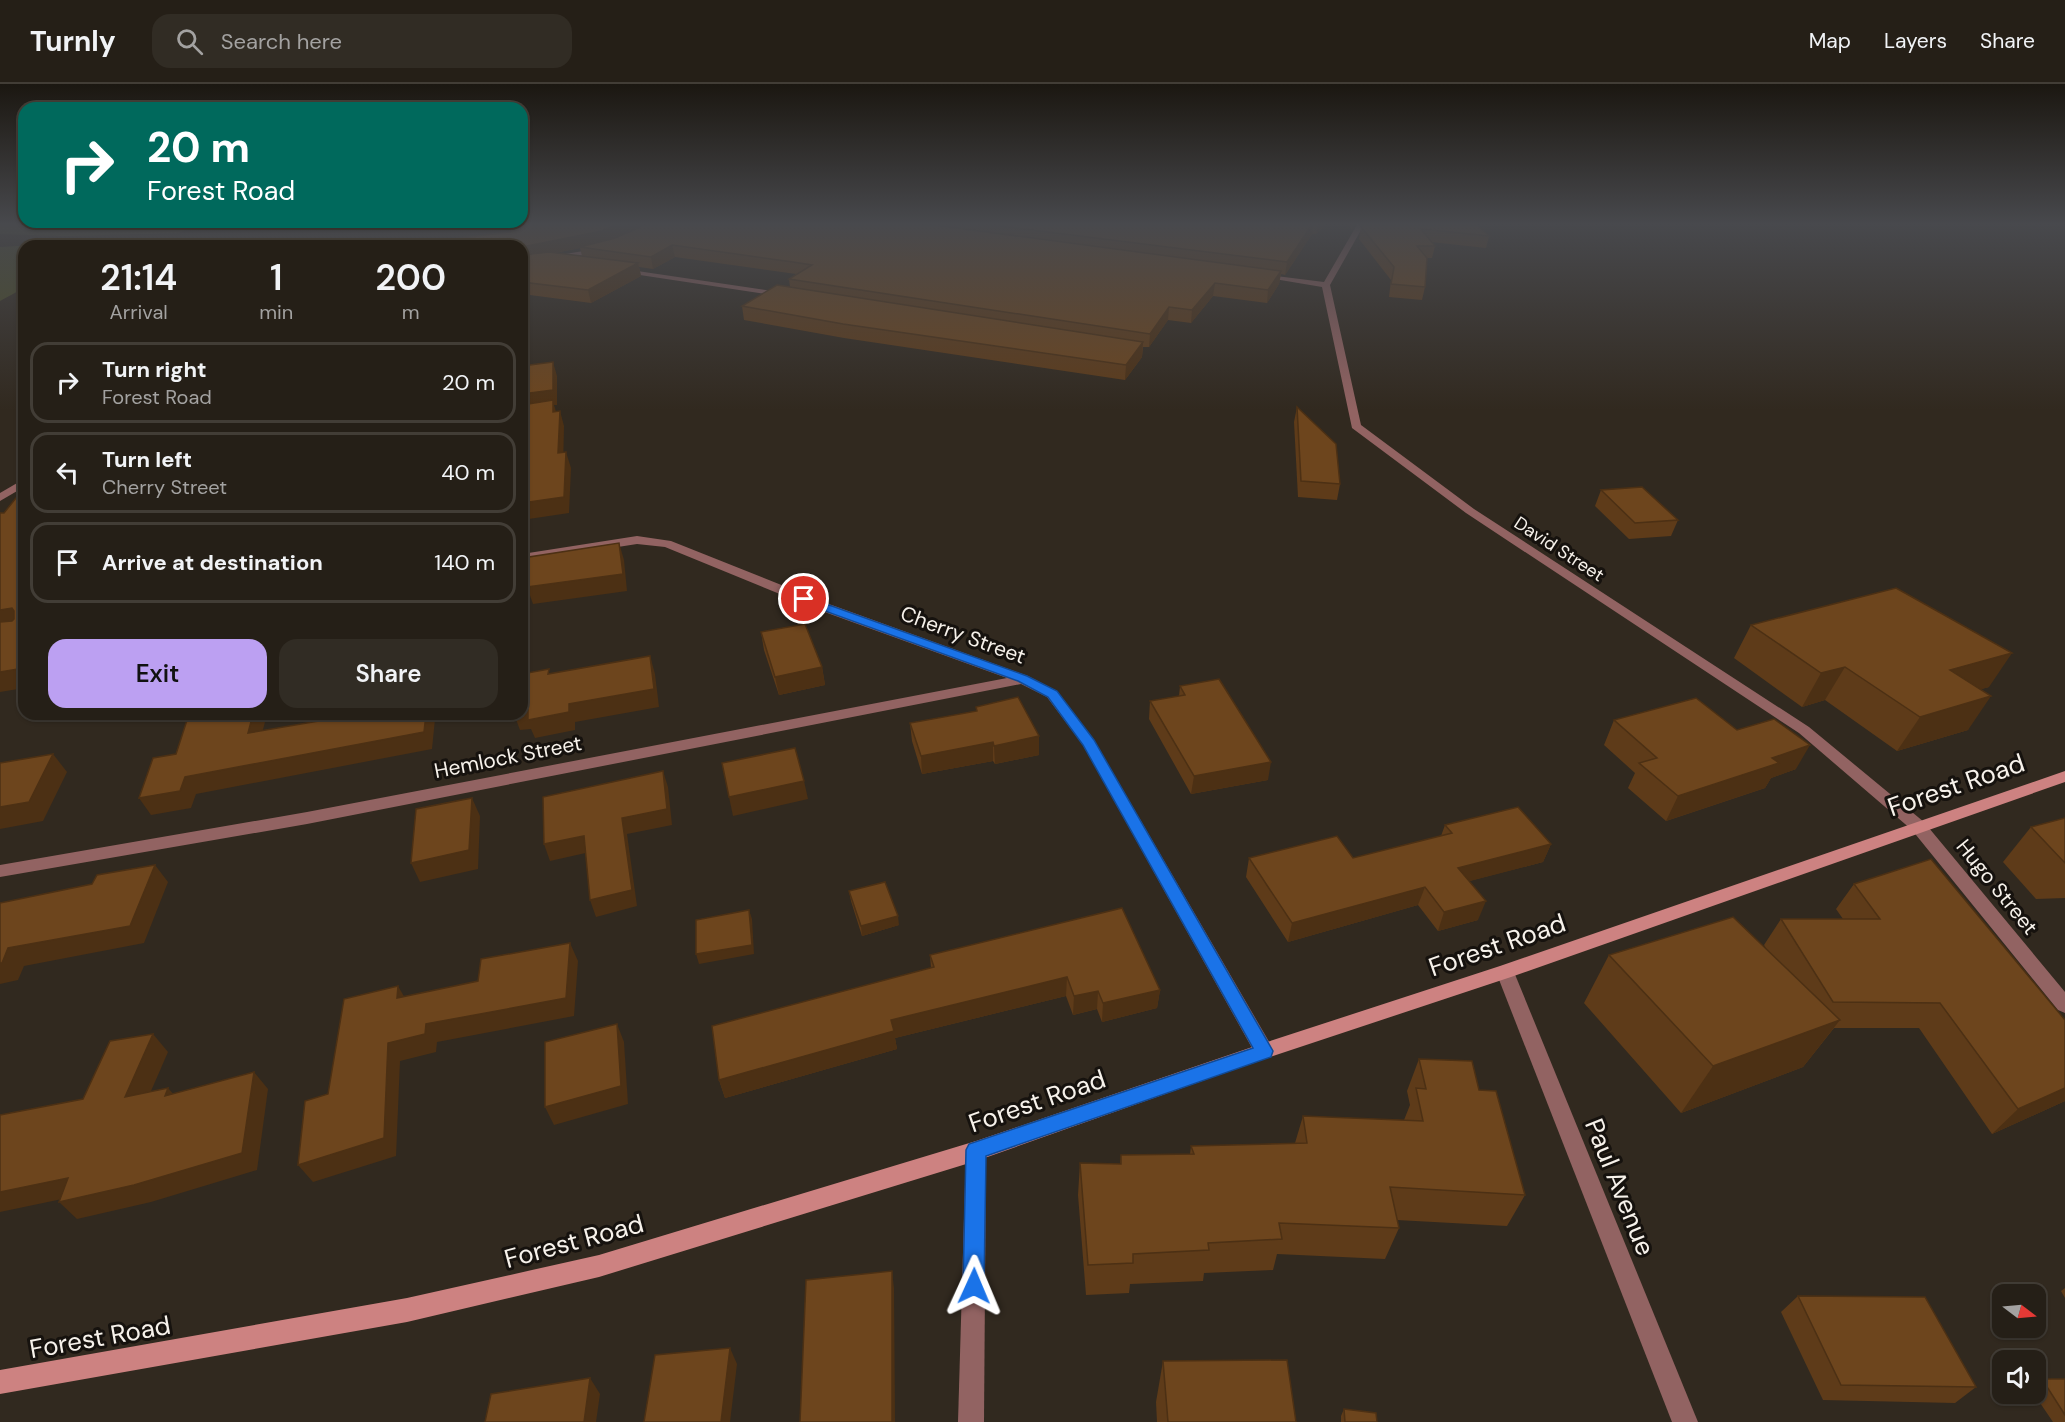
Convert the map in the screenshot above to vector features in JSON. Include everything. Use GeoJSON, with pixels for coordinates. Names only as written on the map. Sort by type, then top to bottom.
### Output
{"type":"FeatureCollection","features":[{"type":"Feature","properties":{"kind":"main road","name":"Forest Road"},"geometry":{"type":"LineString","coordinates":[[0,1382],[407,1310],[587,1268],[976,1150],[1264,1051],[1505,972],[2065,776]]}},
{"type":"Feature","properties":{"kind":"street"},"geometry":{"type":"LineString","coordinates":[[728,285],[790,296]]}},
{"type":"Feature","properties":{"kind":"street","name":"David Street"},"geometry":{"type":"LineString","coordinates":[[1326,285],[1356,426],[1470,511],[1804,730],[1918,826]]}},
{"type":"Feature","properties":{"kind":"street"},"geometry":{"type":"LineString","coordinates":[[0,498],[18,486]]}},
{"type":"Feature","properties":{"kind":"street","name":"Cherry Street"},"geometry":{"type":"LineString","coordinates":[[528,557],[637,540],[667,544],[824,607],[1023,679],[1052,694],[1089,743],[1264,1051]]}},
{"type":"Feature","properties":{"kind":"street","name":"Hemlock Street"},"geometry":{"type":"LineString","coordinates":[[0,872],[307,818],[1023,679]]}},
{"type":"Feature","properties":{"kind":"street","name":"Hugo Street"},"geometry":{"type":"LineString","coordinates":[[1918,826],[2065,1005]]}},
{"type":"Feature","properties":{"kind":"street","name":"Paul Avenue"},"geometry":{"type":"LineString","coordinates":[[1505,972],[1685,1422]]}},
{"type":"Feature","properties":{"kind":"street"},"geometry":{"type":"LineString","coordinates":[[971,1422],[976,1150]]}},
{"type":"Feature","properties":{"kind":"green space"},"geometry":{"type":"Polygon","coordinates":[[[0,285],[18,285],[18,291],[0,301],[0,285]]]}},
{"type":"Feature","properties":{"kind":"building"},"geometry":{"type":"Polygon","coordinates":[[[550,285],[596,285],[588,290],[550,285]]]}},
{"type":"Feature","properties":{"kind":"building"},"geometry":{"type":"Polygon","coordinates":[[[780,285],[1143,342],[1126,365],[843,324],[742,306],[780,285]]]}},
{"type":"Feature","properties":{"kind":"building"},"geometry":{"type":"Polygon","coordinates":[[[831,285],[1213,285],[1192,310],[1169,307],[1150,334],[831,285]]]}},
{"type":"Feature","properties":{"kind":"building"},"geometry":{"type":"Polygon","coordinates":[[[1233,285],[1271,285],[1268,290],[1233,285]]]}},
{"type":"Feature","properties":{"kind":"building"},"geometry":{"type":"Polygon","coordinates":[[[553,362],[553,390],[528,393],[528,365],[553,362]]]}},
{"type":"Feature","properties":{"kind":"building"},"geometry":{"type":"Polygon","coordinates":[[[553,400],[553,412],[560,411],[558,453],[566,452],[564,497],[528,502],[528,404],[553,400]]]}},
{"type":"Feature","properties":{"kind":"building"},"geometry":{"type":"Polygon","coordinates":[[[1297,407],[1336,444],[1340,484],[1301,481],[1297,407]]]}},
{"type":"Feature","properties":{"kind":"building"},"geometry":{"type":"Polygon","coordinates":[[[1642,487],[1678,520],[1635,523],[1601,490],[1642,487]]]}},
{"type":"Feature","properties":{"kind":"building"},"geometry":{"type":"Polygon","coordinates":[[[18,496],[18,669],[0,672],[0,622],[14,619],[12,608],[0,610],[0,513],[4,513],[18,496]]]}},
{"type":"Feature","properties":{"kind":"building"},"geometry":{"type":"Polygon","coordinates":[[[619,543],[623,574],[528,587],[529,557],[619,543]]]}},
{"type":"Feature","properties":{"kind":"building"},"geometry":{"type":"Polygon","coordinates":[[[1896,588],[2012,653],[1950,670],[1991,696],[1920,717],[1845,667],[1821,673],[1751,625],[1896,588]]]}},
{"type":"Feature","properties":{"kind":"building"},"geometry":{"type":"Polygon","coordinates":[[[805,624],[822,667],[775,677],[761,632],[805,624]]]}},
{"type":"Feature","properties":{"kind":"building"},"geometry":{"type":"Polygon","coordinates":[[[650,656],[654,689],[569,704],[569,712],[528,720],[528,673],[549,669],[548,674],[650,656]]]}},
{"type":"Feature","properties":{"kind":"building"},"geometry":{"type":"Polygon","coordinates":[[[1219,679],[1271,762],[1194,776],[1150,701],[1185,695],[1180,686],[1219,679]]]}},
{"type":"Feature","properties":{"kind":"building"},"geometry":{"type":"Polygon","coordinates":[[[1018,697],[1039,736],[994,746],[993,742],[921,756],[910,723],[977,711],[976,707],[1018,697]]]}},
{"type":"Feature","properties":{"kind":"building"},"geometry":{"type":"Polygon","coordinates":[[[1696,698],[1737,730],[1774,719],[1810,745],[1772,758],[1779,763],[1678,796],[1639,763],[1657,758],[1614,720],[1696,698]]]}},
{"type":"Feature","properties":{"kind":"building"},"geometry":{"type":"Polygon","coordinates":[[[187,720],[251,720],[248,733],[325,720],[425,720],[424,732],[185,777],[180,791],[139,798],[153,758],[176,754],[187,720]]]}},
{"type":"Feature","properties":{"kind":"building"},"geometry":{"type":"Polygon","coordinates":[[[795,748],[804,781],[729,797],[722,763],[795,748]]]}},
{"type":"Feature","properties":{"kind":"building"},"geometry":{"type":"Polygon","coordinates":[[[53,754],[29,802],[0,807],[0,763],[53,754]]]}},
{"type":"Feature","properties":{"kind":"building"},"geometry":{"type":"Polygon","coordinates":[[[663,771],[667,809],[622,818],[632,890],[590,900],[584,836],[544,844],[543,797],[663,771]]]}},
{"type":"Feature","properties":{"kind":"building"},"geometry":{"type":"Polygon","coordinates":[[[472,798],[469,850],[411,863],[416,809],[472,798]]]}},
{"type":"Feature","properties":{"kind":"building"},"geometry":{"type":"Polygon","coordinates":[[[1518,807],[1551,844],[1458,868],[1486,901],[1444,912],[1425,887],[1292,923],[1249,858],[1337,836],[1353,858],[1452,833],[1445,825],[1518,807]]]}},
{"type":"Feature","properties":{"kind":"building"},"geometry":{"type":"Polygon","coordinates":[[[2065,818],[2065,863],[2031,827],[2065,818]]]}},
{"type":"Feature","properties":{"kind":"building"},"geometry":{"type":"Polygon","coordinates":[[[1931,859],[2065,1020],[2065,1088],[2018,1109],[1940,1003],[1833,1002],[1781,919],[1880,919],[1854,884],[1931,859]]]}},
{"type":"Feature","properties":{"kind":"building"},"geometry":{"type":"Polygon","coordinates":[[[155,865],[130,926],[8,948],[0,963],[0,903],[92,884],[97,875],[155,865]]]}},
{"type":"Feature","properties":{"kind":"building"},"geometry":{"type":"Polygon","coordinates":[[[885,882],[898,916],[861,926],[849,891],[885,882]]]}},
{"type":"Feature","properties":{"kind":"building"},"geometry":{"type":"Polygon","coordinates":[[[1122,908],[1160,990],[1103,1003],[1098,991],[1074,996],[1067,977],[891,1020],[894,1031],[719,1080],[712,1026],[934,967],[930,955],[1122,908]]]}},
{"type":"Feature","properties":{"kind":"building"},"geometry":{"type":"Polygon","coordinates":[[[749,910],[752,945],[696,954],[696,920],[749,910]]]}},
{"type":"Feature","properties":{"kind":"building"},"geometry":{"type":"Polygon","coordinates":[[[1733,917],[1840,1020],[1713,1066],[1609,955],[1733,917]]]}},
{"type":"Feature","properties":{"kind":"building"},"geometry":{"type":"Polygon","coordinates":[[[570,943],[566,998],[426,1024],[425,1034],[388,1043],[384,1138],[298,1165],[305,1101],[328,1094],[344,999],[398,986],[397,998],[478,981],[481,959],[570,943]]]}},
{"type":"Feature","properties":{"kind":"building"},"geometry":{"type":"Polygon","coordinates":[[[617,1024],[621,1086],[545,1107],[545,1042],[617,1024]]]}},
{"type":"Feature","properties":{"kind":"building"},"geometry":{"type":"Polygon","coordinates":[[[153,1034],[125,1097],[168,1088],[165,1096],[254,1072],[242,1153],[134,1185],[59,1202],[68,1178],[0,1192],[0,1115],[83,1099],[110,1041],[153,1034]]]}},
{"type":"Feature","properties":{"kind":"building"},"geometry":{"type":"Polygon","coordinates":[[[1419,1059],[1472,1061],[1479,1090],[1496,1091],[1525,1195],[1390,1187],[1399,1228],[1279,1223],[1282,1239],[1208,1243],[1209,1250],[1133,1254],[1133,1263],[1088,1265],[1080,1163],[1121,1164],[1121,1155],[1194,1154],[1191,1146],[1307,1143],[1303,1116],[1423,1121],[1416,1088],[1426,1089],[1419,1059]]]}},
{"type":"Feature","properties":{"kind":"building"},"geometry":{"type":"Polygon","coordinates":[[[892,1271],[892,1422],[800,1422],[806,1280],[892,1271]]]}},
{"type":"Feature","properties":{"kind":"building"},"geometry":{"type":"Polygon","coordinates":[[[1798,1296],[1925,1297],[1976,1387],[1841,1385],[1798,1296]]]}},
{"type":"Feature","properties":{"kind":"building"},"geometry":{"type":"Polygon","coordinates":[[[730,1348],[721,1422],[644,1422],[655,1355],[730,1348]]]}},
{"type":"Feature","properties":{"kind":"building"},"geometry":{"type":"Polygon","coordinates":[[[1287,1360],[1296,1422],[1168,1422],[1163,1361],[1287,1360]]]}},
{"type":"Feature","properties":{"kind":"building"},"geometry":{"type":"Polygon","coordinates":[[[590,1378],[584,1422],[485,1422],[491,1394],[590,1378]]]}},
{"type":"Feature","properties":{"kind":"building"},"geometry":{"type":"Polygon","coordinates":[[[2046,1379],[2065,1379],[2065,1415],[2046,1385],[2046,1379]]]}},
{"type":"Feature","properties":{"kind":"building"},"geometry":{"type":"Polygon","coordinates":[[[1344,1409],[1376,1413],[1377,1422],[1345,1422],[1344,1409]]]}},
{"type":"Feature","properties":{"kind":"route"},"geometry":{"type":"LineString","coordinates":[[804,599],[1039,685],[1052,694],[1089,743],[1107,773],[1129,817],[1264,1051],[976,1150],[974,1286]]}}]}
